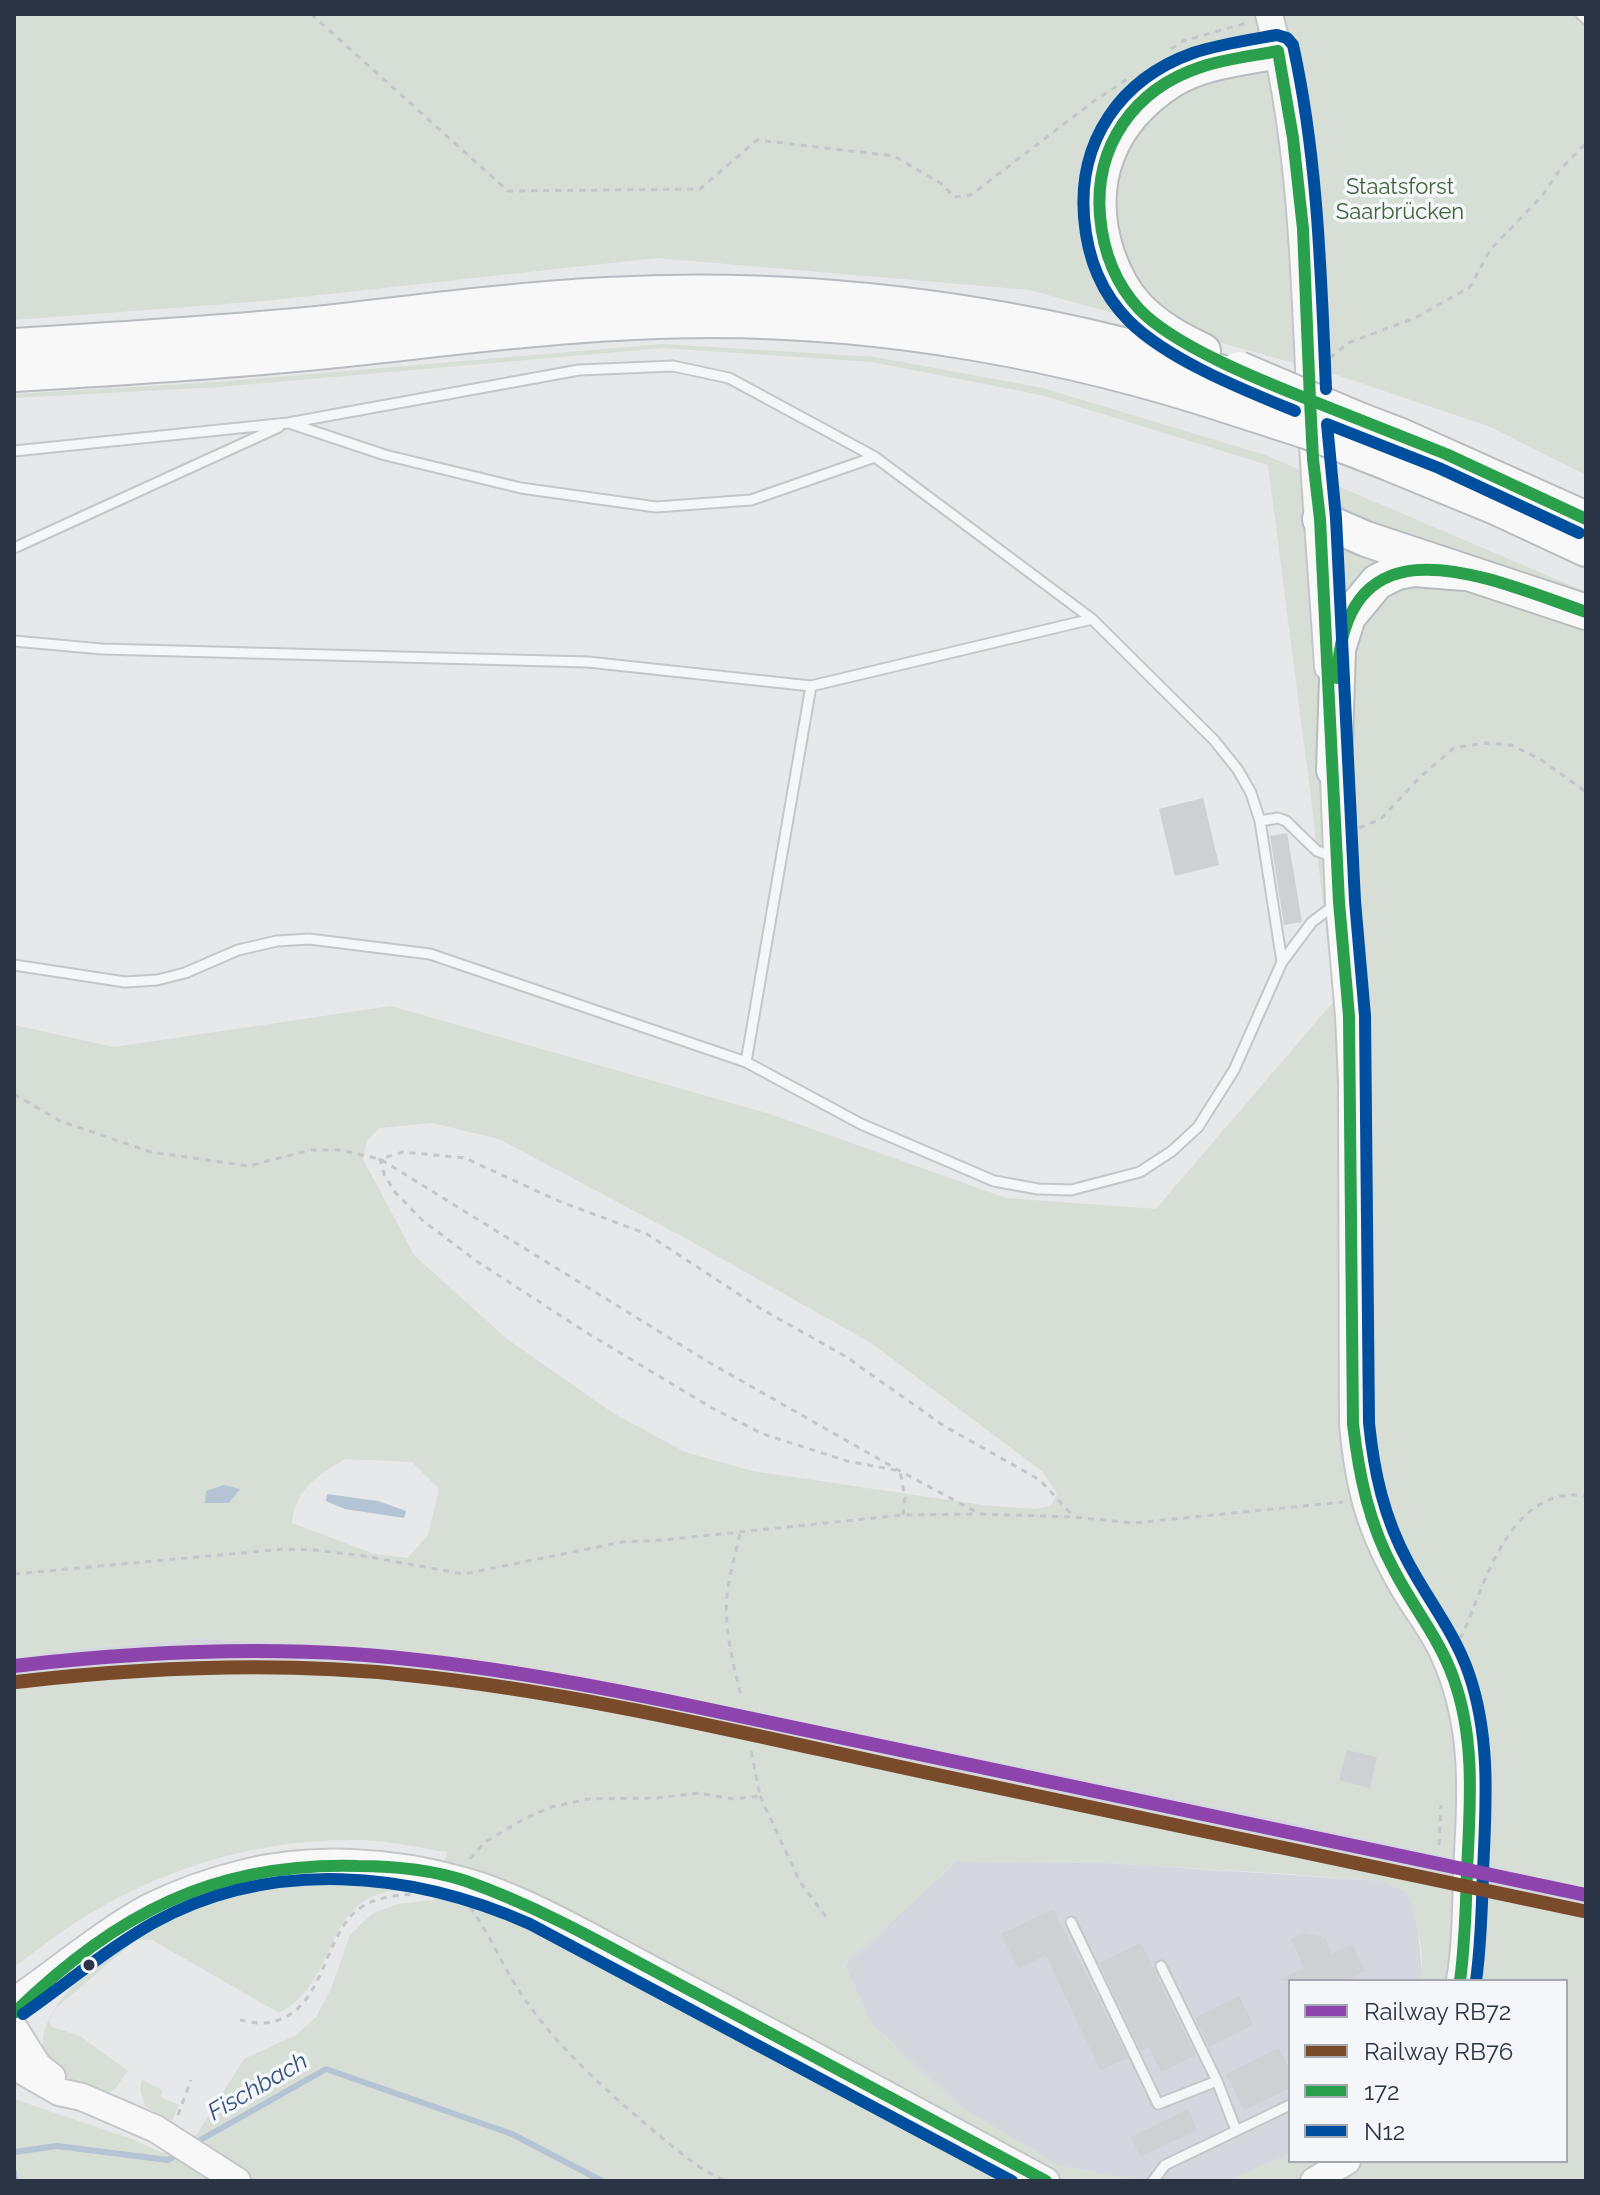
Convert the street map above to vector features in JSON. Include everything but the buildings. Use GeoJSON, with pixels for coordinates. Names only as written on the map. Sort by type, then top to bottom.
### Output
{"type":"FeatureCollection","features":[{"type":"Feature","properties":{"kind":"highway"},"geometry":{"type":"LineString","coordinates":[[1278,51],[1200,67],[1175,79],[1132,112],[1114,138],[1102,167],[1098,203],[1101,234],[1123,290],[1167,334],[1306,431],[1393,449],[1586,519]]}},
{"type":"Feature","properties":{"kind":"highway"},"geometry":{"type":"LineString","coordinates":[[14,346],[314,324],[608,295],[786,295],[894,303],[1011,321],[1127,346],[1236,384],[1359,420],[1393,449],[1498,508],[1586,549]]}},
{"type":"Feature","properties":{"kind":"highway"},"geometry":{"type":"LineString","coordinates":[[14,374],[200,362],[610,322],[710,320],[788,322],[892,332],[1007,349],[1120,374],[1236,384]]}},
{"type":"Feature","properties":{"kind":"highway"},"geometry":{"type":"LineString","coordinates":[[1320,519],[1366,539],[1586,612]]}},
{"type":"Feature","properties":{"kind":"highway"},"geometry":{"type":"LineString","coordinates":[[1334,770],[1338,649],[1348,617],[1377,582],[1397,572],[1414,569],[1465,573]]}},
{"type":"Feature","properties":{"kind":"street"},"geometry":{"type":"LineString","coordinates":[[1269,14],[1293,138],[1303,229],[1339,902],[1352,1081],[1353,1424],[1357,1466],[1363,1500],[1385,1555],[1442,1651],[1465,1719],[1471,1755],[1466,1911],[1460,1979]]}},
{"type":"Feature","properties":{"kind":"street"},"geometry":{"type":"LineString","coordinates":[[14,2001],[149,1908],[192,1889],[245,1873],[285,1866],[338,1863],[396,1867],[462,1880],[520,1903],[1046,2181]]}},
{"type":"Feature","properties":{"kind":"street"},"geometry":{"type":"LineString","coordinates":[[14,2013],[45,1979]]}},
{"type":"Feature","properties":{"kind":"street"},"geometry":{"type":"LineString","coordinates":[[14,2028],[38,2066],[82,2097]]}},
{"type":"Feature","properties":{"kind":"street"},"geometry":{"type":"LineString","coordinates":[[14,2066],[59,2092],[82,2097],[173,2132],[237,2181]]}},
{"type":"Feature","properties":{"kind":"street"},"geometry":{"type":"LineString","coordinates":[[1314,2181],[1344,2163]]}},
{"type":"Feature","properties":{"kind":"lane"},"geometry":{"type":"LineString","coordinates":[[1581,14],[1586,19]]}},
{"type":"Feature","properties":{"kind":"lane"},"geometry":{"type":"LineString","coordinates":[[14,451],[288,423],[579,370],[673,366],[729,378],[875,457],[1092,619],[1214,740],[1238,770],[1251,793],[1260,821],[1282,962]]}},
{"type":"Feature","properties":{"kind":"lane"},"geometry":{"type":"LineString","coordinates":[[14,548],[288,423],[385,455],[521,488],[656,507],[751,500],[875,457]]}},
{"type":"Feature","properties":{"kind":"lane"},"geometry":{"type":"LineString","coordinates":[[14,641],[102,649],[588,662],[811,686],[1092,619]]}},
{"type":"Feature","properties":{"kind":"lane"},"geometry":{"type":"LineString","coordinates":[[746,1062],[811,686]]}},
{"type":"Feature","properties":{"kind":"lane"},"geometry":{"type":"LineString","coordinates":[[1260,821],[1278,818],[1286,821],[1317,851],[1336,848]]}},
{"type":"Feature","properties":{"kind":"lane"},"geometry":{"type":"LineString","coordinates":[[14,965],[125,982],[171,976],[238,950],[277,941],[309,939],[430,954],[746,1062],[861,1124],[994,1181],[1038,1189],[1071,1190],[1140,1172],[1172,1151],[1198,1127],[1234,1070],[1282,962],[1312,922],[1339,902]]}},
{"type":"Feature","properties":{"kind":"lane"},"geometry":{"type":"LineString","coordinates":[[1071,1922],[1158,2104],[1217,2081]]}},
{"type":"Feature","properties":{"kind":"lane"},"geometry":{"type":"LineString","coordinates":[[1161,1966],[1217,2081],[1236,2130]]}},
{"type":"Feature","properties":{"kind":"lane"},"geometry":{"type":"LineString","coordinates":[[1153,2181],[1165,2165],[1288,2106]]}},
{"type":"Feature","properties":{"kind":"path"},"geometry":{"type":"LineString","coordinates":[[311,14],[508,191],[700,189],[757,140],[894,156],[942,184],[954,197],[971,195]]}},
{"type":"Feature","properties":{"kind":"path"},"geometry":{"type":"LineString","coordinates":[[1309,368],[1331,357],[1348,343],[1415,318],[1470,287],[1490,250],[1542,196],[1559,171],[1586,143]]}},
{"type":"Feature","properties":{"kind":"path"},"geometry":{"type":"LineString","coordinates":[[1336,848],[1381,819],[1419,778],[1454,748],[1485,743],[1511,745],[1540,759],[1586,792]]}},
{"type":"Feature","properties":{"kind":"path"},"geometry":{"type":"LineString","coordinates":[[14,1094],[60,1121],[151,1152],[249,1166],[310,1150],[340,1150],[380,1159],[710,1363],[980,1514]]}},
{"type":"Feature","properties":{"kind":"path"},"geometry":{"type":"LineString","coordinates":[[380,1159],[403,1152],[465,1158],[561,1202],[647,1234],[763,1310],[845,1356],[944,1426],[1040,1480],[1074,1517]]}},
{"type":"Feature","properties":{"kind":"path"},"geometry":{"type":"LineString","coordinates":[[380,1159],[394,1191],[422,1220],[475,1260],[584,1331],[712,1408],[763,1434],[847,1461],[900,1471]]}},
{"type":"Feature","properties":{"kind":"path"},"geometry":{"type":"LineString","coordinates":[[900,1471],[905,1498],[903,1515]]}},
{"type":"Feature","properties":{"kind":"path"},"geometry":{"type":"LineString","coordinates":[[1442,1651],[1463,1634],[1497,1553],[1520,1521],[1539,1503],[1562,1494],[1586,1496]]}},
{"type":"Feature","properties":{"kind":"path"},"geometry":{"type":"LineString","coordinates":[[14,1574],[284,1549],[364,1556],[464,1574],[622,1542],[903,1515],[1074,1517],[1134,1523],[1363,1500]]}},
{"type":"Feature","properties":{"kind":"path"},"geometry":{"type":"LineString","coordinates":[[740,1533],[727,1596],[727,1626],[741,1696]]}},
{"type":"Feature","properties":{"kind":"path"},"geometry":{"type":"LineString","coordinates":[[751,1750],[760,1796],[800,1882],[829,1921]]}},
{"type":"Feature","properties":{"kind":"path"},"geometry":{"type":"LineString","coordinates":[[725,2181],[702,2170],[616,2099],[553,2035],[517,1986],[485,1928],[463,1896],[462,1880],[470,1860],[485,1842],[551,1807],[588,1799],[657,1798],[699,1793],[734,1799],[760,1796]]}},
{"type":"Feature","properties":{"kind":"path"},"geometry":{"type":"LineString","coordinates":[[1439,1845],[1441,1805]]}},
{"type":"Feature","properties":{"kind":"path"},"geometry":{"type":"LineString","coordinates":[[240,2020],[265,2023],[286,2016],[298,2006],[312,1992],[339,1933],[355,1912],[377,1899],[425,1893]]}},
{"type":"Feature","properties":{"kind":"path"},"geometry":{"type":"LineString","coordinates":[[173,2132],[191,2080]]}},
{"type":"Feature","properties":{"kind":"shaded area"},"geometry":{"type":"Polygon","coordinates":[[[198,1639],[373,1647],[583,1676],[1276,1819],[1586,1887],[1586,1915],[610,1708],[452,1685],[290,1671],[214,1669],[77,1676],[14,1685],[14,1658],[67,1650],[198,1639]]]}},
{"type":"Feature","properties":{"kind":"shaded area"},"geometry":{"type":"Polygon","coordinates":[[[957,1861],[1107,1863],[1380,1881],[1408,1892],[1418,1931],[1422,1972],[1420,1979],[1288,1979],[1288,2155],[1227,2181],[1139,2181],[1058,2165],[960,2107],[871,2023],[845,1965],[957,1861]]]}},
{"type":"Feature","properties":{"kind":"green space","name":"Staatsforst Saarbrücken"},"geometry":{"type":"Polygon","coordinates":[[[14,14],[1586,14],[1586,475],[1491,427],[1337,375],[1030,290],[657,258],[264,301],[14,320],[14,14]]]}},
{"type":"Feature","properties":{"kind":"green space"},"geometry":{"type":"Polygon","coordinates":[[[663,344],[875,357],[1043,388],[1265,455],[1586,592],[1586,1887],[1276,1819],[583,1676],[373,1647],[198,1639],[67,1650],[14,1658],[14,1025],[114,1047],[391,1006],[770,1114],[1006,1198],[1156,1209],[1334,1001],[1268,465],[1041,395],[872,362],[663,348],[219,387],[14,398],[14,394],[218,382],[663,344]],[[432,1123],[379,1128],[367,1141],[363,1159],[414,1255],[507,1339],[613,1413],[685,1452],[752,1471],[983,1505],[1034,1509],[1051,1506],[1057,1494],[1043,1472],[871,1343],[687,1239],[499,1139],[432,1123]],[[346,1459],[326,1470],[303,1492],[297,1501],[292,1523],[374,1554],[408,1558],[428,1535],[439,1489],[412,1462],[346,1459]]]}},
{"type":"Feature","properties":{"kind":"green space"},"geometry":{"type":"Polygon","coordinates":[[[214,1669],[363,1678],[610,1708],[1586,1915],[1586,2181],[1227,2181],[1288,2155],[1288,2163],[1568,2163],[1568,1979],[1420,1979],[1421,1947],[1407,1892],[1380,1881],[1290,1874],[1107,1863],[957,1861],[845,1965],[871,2023],[960,2107],[1058,2165],[1139,2181],[14,2181],[14,2099],[132,2139],[163,2153],[197,2134],[244,2059],[296,2035],[316,2017],[331,1989],[350,1935],[373,1913],[398,1904],[433,1900],[436,1892],[397,1890],[370,1898],[351,1912],[316,1976],[301,1996],[279,2013],[152,1940],[136,1940],[56,2008],[81,1978],[107,1955],[159,1920],[179,1911],[243,1892],[306,1882],[371,1881],[437,1889],[447,1852],[363,1840],[292,1844],[223,1857],[157,1879],[125,1894],[73,1924],[14,1967],[14,1685],[77,1676],[214,1669]]]}},
{"type":"Feature","properties":{"kind":"green space"},"geometry":{"type":"Polygon","coordinates":[[[49,2021],[52,2027],[80,2036],[128,2071],[115,2089],[107,2093],[94,2090],[57,2071],[44,2050],[49,2021]]]}},
{"type":"Feature","properties":{"kind":"green space"},"geometry":{"type":"Polygon","coordinates":[[[142,2080],[162,2090],[161,2097],[179,2105],[172,2121],[145,2106],[140,2089],[142,2080]]]}},
{"type":"Feature","properties":{"kind":"water"},"geometry":{"type":"Polygon","coordinates":[[[224,1485],[240,1489],[229,1503],[205,1503],[206,1491],[224,1485]]]}},
{"type":"Feature","properties":{"kind":"water"},"geometry":{"type":"Polygon","coordinates":[[[327,1494],[378,1501],[406,1511],[404,1518],[345,1509],[326,1501],[327,1494]]]}},
{"type":"Feature","properties":{"kind":"waterway","name":"Fischbach"},"geometry":{"type":"LineString","coordinates":[[195,2143],[326,2069],[512,2134],[602,2181]]}},
{"type":"Feature","properties":{"kind":"waterway","name":"Fischbach"},"geometry":{"type":"LineString","coordinates":[[14,2152],[57,2146],[168,2160],[179,2153]]}},
{"type":"Feature","properties":{"kind":"waterway"},"geometry":{"type":"LineString","coordinates":[[14,2172],[15,2181]]}},
{"type":"Feature","properties":{"kind":"rail line","name":"RB72"},"geometry":{"type":"LineString","coordinates":[[14,1666],[140,1655],[267,1651],[352,1654],[478,1668],[687,1705],[1586,1895]]}},
{"type":"Feature","properties":{"kind":"rail line","name":"RB76"},"geometry":{"type":"LineString","coordinates":[[16,1682],[162,1670],[260,1667],[358,1671],[473,1683],[671,1717],[1583,1911]]}},
{"type":"Feature","properties":{"kind":"transit line","name":"N12"},"geometry":{"type":"LineString","coordinates":[[1295,411],[1208,373],[1145,335],[1119,310],[1103,286],[1092,260],[1084,217],[1084,189],[1088,163],[1097,139],[1109,116],[1125,96],[1167,64],[1203,50],[1277,35],[1287,38],[1293,45],[1313,173],[1326,389]]}},
{"type":"Feature","properties":{"kind":"transit line","name":"172"},"geometry":{"type":"LineString","coordinates":[[1278,51],[1293,138],[1303,229],[1310,400],[1220,361],[1154,323],[1139,309],[1117,277],[1107,254],[1100,216],[1104,166],[1123,124],[1138,105],[1177,77],[1201,67],[1278,51]]}},
{"type":"Feature","properties":{"kind":"transit line","name":"172"},"geometry":{"type":"LineString","coordinates":[[1310,400],[1446,454],[1586,519]]}},
{"type":"Feature","properties":{"kind":"transit line","name":"172"},"geometry":{"type":"LineString","coordinates":[[1310,400],[1320,519],[1339,902],[1349,1016],[1353,1424],[1362,1481],[1378,1535],[1394,1570],[1447,1663],[1465,1724],[1470,1797],[1460,1979]]}},
{"type":"Feature","properties":{"kind":"transit line","name":"N12"},"geometry":{"type":"LineString","coordinates":[[1476,1979],[1486,1797],[1481,1723],[1463,1659],[1392,1529],[1377,1477],[1369,1423],[1365,1016],[1355,901],[1336,518],[1327,424],[1439,468],[1579,533]]}},
{"type":"Feature","properties":{"kind":"transit line","name":"172"},"geometry":{"type":"LineString","coordinates":[[1337,678],[1346,626],[1366,592],[1393,575],[1428,570],[1466,574],[1507,584],[1586,612]]}},
{"type":"Feature","properties":{"kind":"transit line","name":"172"},"geometry":{"type":"LineString","coordinates":[[14,2013],[52,1978],[129,1922],[170,1901],[213,1885],[258,1873],[306,1867],[372,1866],[426,1871],[466,1881],[556,1919],[1046,2181]]}},
{"type":"Feature","properties":{"kind":"transit line","name":"N12"},"geometry":{"type":"LineString","coordinates":[[23,2014],[136,1933],[198,1902],[245,1888],[293,1881],[341,1879],[390,1883],[437,1892],[530,1924],[1012,2181]]}}]}
